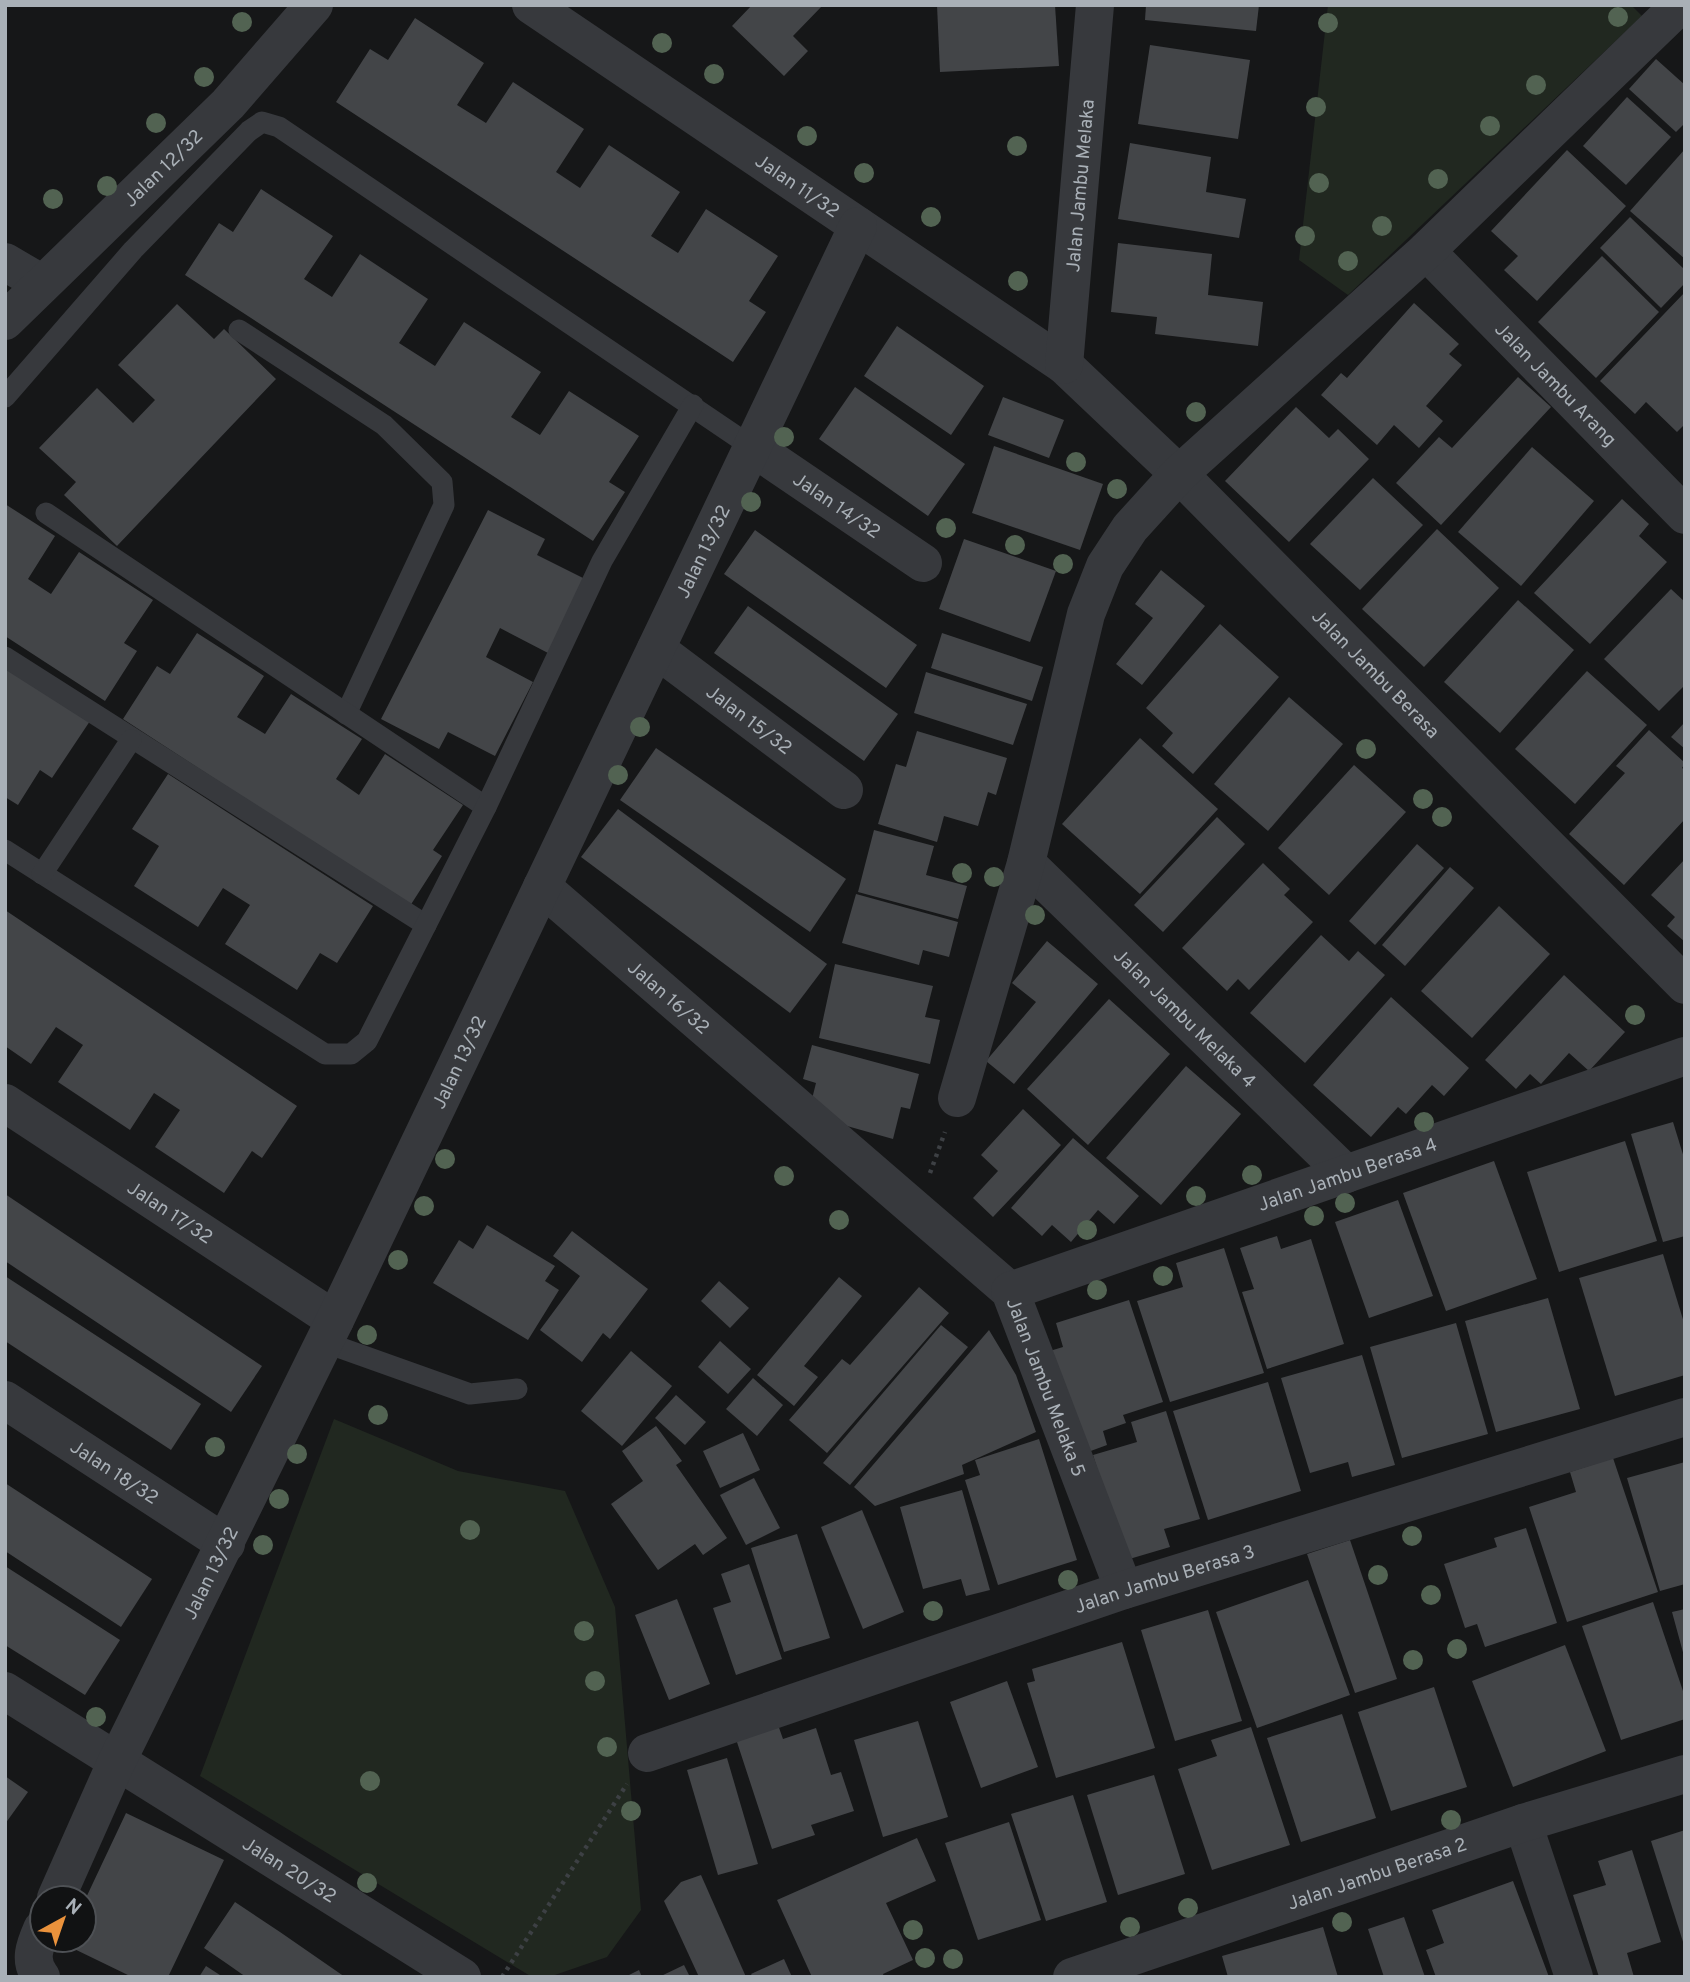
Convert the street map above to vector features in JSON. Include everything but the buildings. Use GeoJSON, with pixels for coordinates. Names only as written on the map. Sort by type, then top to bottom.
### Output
{"type":"FeatureCollection","features":[{"type":"Feature","properties":{"kind":"street","name":"Jalan 12/32"},"geometry":{"type":"LineString","coordinates":[[5,321],[41,283],[228,104],[314,5]]}},
{"type":"Feature","properties":{"kind":"street","name":"Jalan 11/32"},"geometry":{"type":"LineString","coordinates":[[531,5],[1064,365]]}},
{"type":"Feature","properties":{"kind":"street","name":"Jalan Jambu Melaka"},"geometry":{"type":"LineString","coordinates":[[1064,365],[1095,5]]}},
{"type":"Feature","properties":{"kind":"street"},"geometry":{"type":"LineString","coordinates":[[957,1098],[1026,863],[1086,614],[1105,566],[1130,528],[1180,474],[1426,251],[1680,5]]}},
{"type":"Feature","properties":{"kind":"street","name":"Jalan 13/32"},"geometry":{"type":"LineString","coordinates":[[62,1884],[117,1763],[329,1331],[858,226]]}},
{"type":"Feature","properties":{"kind":"street","name":"Jalan Jambu Arang"},"geometry":{"type":"LineString","coordinates":[[1426,251],[1685,515]]}},
{"type":"Feature","properties":{"kind":"street"},"geometry":{"type":"LineString","coordinates":[[5,262],[41,283]]}},
{"type":"Feature","properties":{"kind":"street","name":"Jalan Jambu Berasa"},"geometry":{"type":"LineString","coordinates":[[1064,365],[1180,474],[1685,985]]}},
{"type":"Feature","properties":{"kind":"street","name":"Jalan 14/32"},"geometry":{"type":"LineString","coordinates":[[752,447],[923,563]]}},
{"type":"Feature","properties":{"kind":"street","name":"Jalan 15/32"},"geometry":{"type":"LineString","coordinates":[[656,649],[844,790]]}},
{"type":"Feature","properties":{"kind":"street","name":"Jalan Jambu Melaka 4"},"geometry":{"type":"LineString","coordinates":[[1026,863],[1346,1174]]}},
{"type":"Feature","properties":{"kind":"street","name":"Jalan 16/32"},"geometry":{"type":"LineString","coordinates":[[542,887],[796,1106]]}},
{"type":"Feature","properties":{"kind":"street","name":"Jalan Jambu Berasa 4"},"geometry":{"type":"LineString","coordinates":[[1010,1291],[1685,1056]]}},
{"type":"Feature","properties":{"kind":"street","name":"Jalan 17/32"},"geometry":{"type":"LineString","coordinates":[[5,1104],[329,1331]]}},
{"type":"Feature","properties":{"kind":"street","name":"Jalan Jambu Melaka 5"},"geometry":{"type":"LineString","coordinates":[[796,1106],[1010,1291],[1124,1590]]}},
{"type":"Feature","properties":{"kind":"street","name":"Jalan 18/32"},"geometry":{"type":"LineString","coordinates":[[5,1400],[226,1544]]}},
{"type":"Feature","properties":{"kind":"street","name":"Jalan Jambu Berasa 3"},"geometry":{"type":"LineString","coordinates":[[647,1753],[1124,1590],[1685,1417]]}},
{"type":"Feature","properties":{"kind":"street","name":"Jalan 20/32"},"geometry":{"type":"LineString","coordinates":[[5,1691],[462,1977]]}},
{"type":"Feature","properties":{"kind":"street","name":"Jalan Jambu Berasa 2"},"geometry":{"type":"LineString","coordinates":[[1072,1977],[1523,1823],[1685,1774]]}},
{"type":"Feature","properties":{"kind":"street"},"geometry":{"type":"LineString","coordinates":[[1523,1823],[1574,1977]]}},
{"type":"Feature","properties":{"kind":"street"},"geometry":{"type":"LineString","coordinates":[[34,1954],[39,1974]]}},
{"type":"Feature","properties":{"kind":"lane"},"geometry":{"type":"LineString","coordinates":[[5,397],[132,250],[248,131],[262,122],[279,127],[752,447]]}},
{"type":"Feature","properties":{"kind":"lane"},"geometry":{"type":"LineString","coordinates":[[239,330],[384,425],[442,482],[444,505],[346,714]]}},
{"type":"Feature","properties":{"kind":"lane"},"geometry":{"type":"LineString","coordinates":[[5,850],[325,1054],[351,1054],[367,1041],[486,807],[601,561],[693,405]]}},
{"type":"Feature","properties":{"kind":"lane"},"geometry":{"type":"LineString","coordinates":[[46,513],[486,807]]}},
{"type":"Feature","properties":{"kind":"lane"},"geometry":{"type":"LineString","coordinates":[[5,657],[131,740],[426,925]]}},
{"type":"Feature","properties":{"kind":"lane"},"geometry":{"type":"LineString","coordinates":[[42,874],[131,740]]}},
{"type":"Feature","properties":{"kind":"lane"},"geometry":{"type":"LineString","coordinates":[[329,1331],[470,1394],[517,1389]]}},
{"type":"Feature","properties":{"kind":"path"},"geometry":{"type":"LineString","coordinates":[[917,1211],[957,1098]]}},
{"type":"Feature","properties":{"kind":"path"},"geometry":{"type":"LineString","coordinates":[[502,1977],[647,1753]]}},
{"type":"Feature","properties":{"kind":"shaded area"},"geometry":{"type":"Polygon","coordinates":[[[1328,5],[1631,5],[1642,16],[1348,295],[1299,260],[1328,5]]]}},
{"type":"Feature","properties":{"kind":"shaded area"},"geometry":{"type":"Polygon","coordinates":[[[334,1419],[458,1471],[565,1491],[615,1607],[641,1910],[607,1957],[549,1977],[532,1977],[200,1776],[334,1419]]]}}]}
